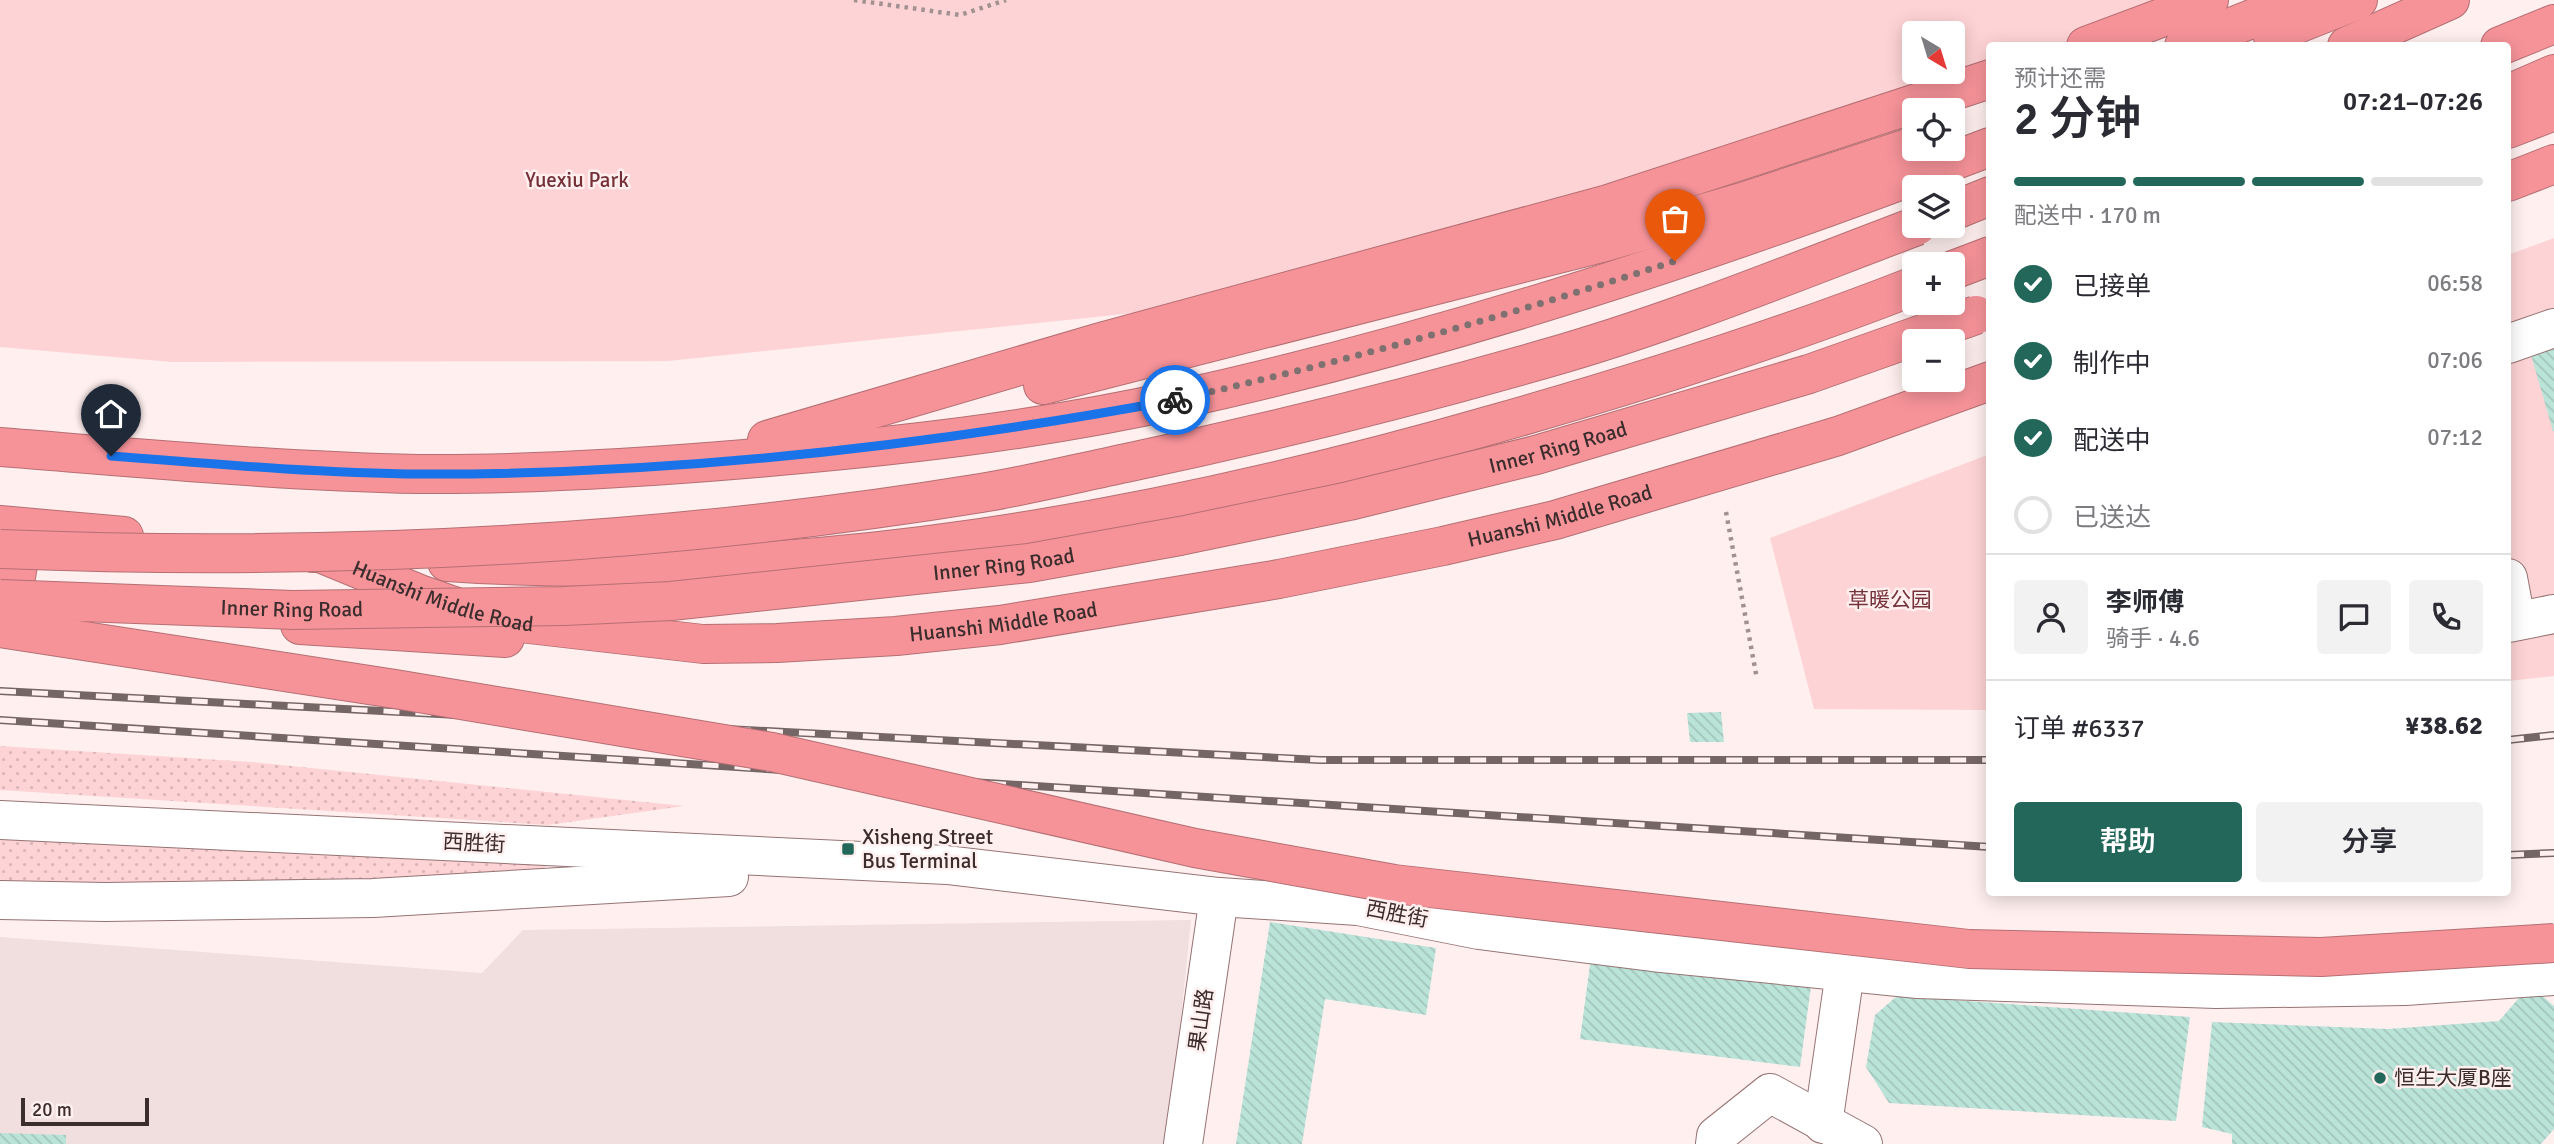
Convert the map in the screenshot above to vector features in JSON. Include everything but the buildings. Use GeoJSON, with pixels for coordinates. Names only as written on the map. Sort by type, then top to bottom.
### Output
{"type":"FeatureCollection","features":[{"type":"Feature","properties":{"kind":"highway"},"geometry":{"type":"LineString","coordinates":[[2097,42],[2209,0]]}},
{"type":"Feature","properties":{"kind":"highway"},"geometry":{"type":"LineString","coordinates":[[2194,42],[2299,0]]}},
{"type":"Feature","properties":{"kind":"highway"},"geometry":{"type":"LineString","coordinates":[[2255,42],[2358,0]]}},
{"type":"Feature","properties":{"kind":"highway"},"geometry":{"type":"LineString","coordinates":[[2356,42],[2450,0]]}},
{"type":"Feature","properties":{"kind":"highway"},"geometry":{"type":"LineString","coordinates":[[2510,42],[2554,24]]}},
{"type":"Feature","properties":{"kind":"highway"},"geometry":{"type":"LineString","coordinates":[[2511,93],[2554,74]]}},
{"type":"Feature","properties":{"kind":"highway"},"geometry":{"type":"LineString","coordinates":[[660,466],[759,443],[1101,342],[1608,204],[1986,80]]}},
{"type":"Feature","properties":{"kind":"highway"},"geometry":{"type":"LineString","coordinates":[[2511,128],[2554,111]]}},
{"type":"Feature","properties":{"kind":"highway"},"geometry":{"type":"LineString","coordinates":[[1965,128],[1986,120]]}},
{"type":"Feature","properties":{"kind":"highway"},"geometry":{"type":"LineString","coordinates":[[0,447],[249,467],[422,474],[660,466],[844,451],[1020,428],[1176,400],[1400,346],[1656,267],[1774,227],[1986,148]]}},
{"type":"Feature","properties":{"kind":"highway"},"geometry":{"type":"LineString","coordinates":[[660,466],[760,453],[835,438],[1642,231],[1902,150]]}},
{"type":"Feature","properties":{"kind":"highway"},"geometry":{"type":"LineString","coordinates":[[2511,181],[2554,164]]}},
{"type":"Feature","properties":{"kind":"highway"},"geometry":{"type":"LineString","coordinates":[[1965,206],[1986,198]]}},
{"type":"Feature","properties":{"kind":"highway"},"geometry":{"type":"LineString","coordinates":[[703,644],[613,644],[330,627],[5,592],[8,534],[128,554],[272,554],[537,545],[739,527],[987,492],[1302,425],[1569,352],[1729,298],[1902,232]]}},
{"type":"Feature","properties":{"kind":"highway"},"geometry":{"type":"LineString","coordinates":[[1965,265],[1986,258]]}},
{"type":"Feature","properties":{"kind":"highway"},"geometry":{"type":"LineString","coordinates":[[320,553],[482,564],[629,568],[768,562],[992,538],[1217,496],[1382,456],[1579,400],[1742,348],[1902,289]]}},
{"type":"Feature","properties":{"kind":"highway","name":"Inner Ring Road"},"geometry":{"type":"LineString","coordinates":[[5,592],[293,610],[564,606],[671,601],[1029,563],[1336,504],[1536,455],[1809,374],[1985,312]]}},
{"type":"Feature","properties":{"kind":"highway","name":"Huanshi Middle Road"},"geometry":{"type":"LineString","coordinates":[[8,534],[320,553],[422,595],[520,623],[703,644],[896,636],[1000,625],[1140,604],[1443,546],[1555,520],[1838,436],[1986,382]]}},
{"type":"Feature","properties":{"kind":"highway"},"geometry":{"type":"LineString","coordinates":[[0,628],[395,689],[772,752],[1195,848],[1394,884],[1969,949],[2321,957],[2554,943]]}},
{"type":"Feature","properties":{"kind":"street"},"geometry":{"type":"LineString","coordinates":[[2511,343],[2554,328]]}},
{"type":"Feature","properties":{"kind":"street"},"geometry":{"type":"LineString","coordinates":[[2512,622],[2554,614]]}},
{"type":"Feature","properties":{"kind":"street","name":"西胜街"},"geometry":{"type":"LineString","coordinates":[[0,820],[947,865],[1219,897],[1358,906],[1479,930],[1652,952],[1918,979],[2216,989],[2405,986],[2554,976]]}},
{"type":"Feature","properties":{"kind":"street","name":"西胜街"},"geometry":{"type":"LineString","coordinates":[[0,900],[105,902],[373,898],[947,865]]}},
{"type":"Feature","properties":{"kind":"street","name":"果山路"},"geometry":{"type":"LineString","coordinates":[[1183,1144],[1219,897]]}},
{"type":"Feature","properties":{"kind":"street"},"geometry":{"type":"LineString","coordinates":[[1823,1124],[1844,972]]}},
{"type":"Feature","properties":{"kind":"street"},"geometry":{"type":"LineString","coordinates":[[1715,1144],[1716,1136],[1770,1093],[1863,1144]]}},
{"type":"Feature","properties":{"kind":"path"},"geometry":{"type":"LineString","coordinates":[[854,0],[960,15],[1006,0]]}},
{"type":"Feature","properties":{"kind":"path"},"geometry":{"type":"LineString","coordinates":[[1718,473],[1757,679]]}},
{"type":"Feature","properties":{"kind":"shaded area"},"geometry":{"type":"Polygon","coordinates":[[[1191,920],[1168,1144],[0,1144],[0,937],[482,973],[523,930],[1191,920]]]}},
{"type":"Feature","properties":{"kind":"green space","name":"Yuexiu Park"},"geometry":{"type":"Polygon","coordinates":[[[0,0],[2182,0],[2068,42],[1986,42],[1986,73],[1965,80],[1965,21],[1902,21],[1902,84],[1953,84],[1902,98],[1902,100],[1582,203],[1163,310],[668,361],[172,362],[0,347],[0,0]]]}},
{"type":"Feature","properties":{"kind":"green space"},"geometry":{"type":"Polygon","coordinates":[[[2554,238],[2554,676],[2511,681],[2511,254],[2554,238]]]}},
{"type":"Feature","properties":{"kind":"green space","name":"草暖公园"},"geometry":{"type":"Polygon","coordinates":[[[1986,456],[1986,710],[1814,709],[1770,538],[1986,456]]]}},
{"type":"Feature","properties":{"kind":"green space"},"geometry":{"type":"Polygon","coordinates":[[[0,746],[251,762],[684,806],[548,825],[0,790],[0,746]]]}},
{"type":"Feature","properties":{"kind":"green space"},"geometry":{"type":"Polygon","coordinates":[[[0,831],[549,864],[535,876],[0,888],[0,831]]]}},
{"type":"Feature","properties":{"kind":"railway"},"geometry":{"type":"LineString","coordinates":[[0,691],[1320,760],[1986,760]]}},
{"type":"Feature","properties":{"kind":"railway"},"geometry":{"type":"LineString","coordinates":[[0,720],[1986,847]]}},
{"type":"Feature","properties":{"kind":"railway"},"geometry":{"type":"LineString","coordinates":[[2511,740],[2554,735]]}},
{"type":"Feature","properties":{"kind":"railway"},"geometry":{"type":"LineString","coordinates":[[2511,855],[2554,853]]}},
{"type":"Feature","properties":{"kind":"way so far"},"geometry":{"type":"LineString","coordinates":[[1175,400],[1400,346],[1675,261]]}},
{"type":"Feature","properties":{"kind":"place","name":"Xisheng Street Bus Terminal"},"geometry":{"type":"Point","coordinates":[848,849]}},
{"type":"Feature","properties":{"kind":"place","name":"恒生大厦B座"},"geometry":{"type":"Point","coordinates":[2380,1078]}},
{"type":"Feature","properties":{"kind":"route"},"geometry":{"type":"LineString","coordinates":[[111,456],[249,467],[422,474],[660,466],[844,451],[945,439],[1058,422],[1175,400]]}}]}
